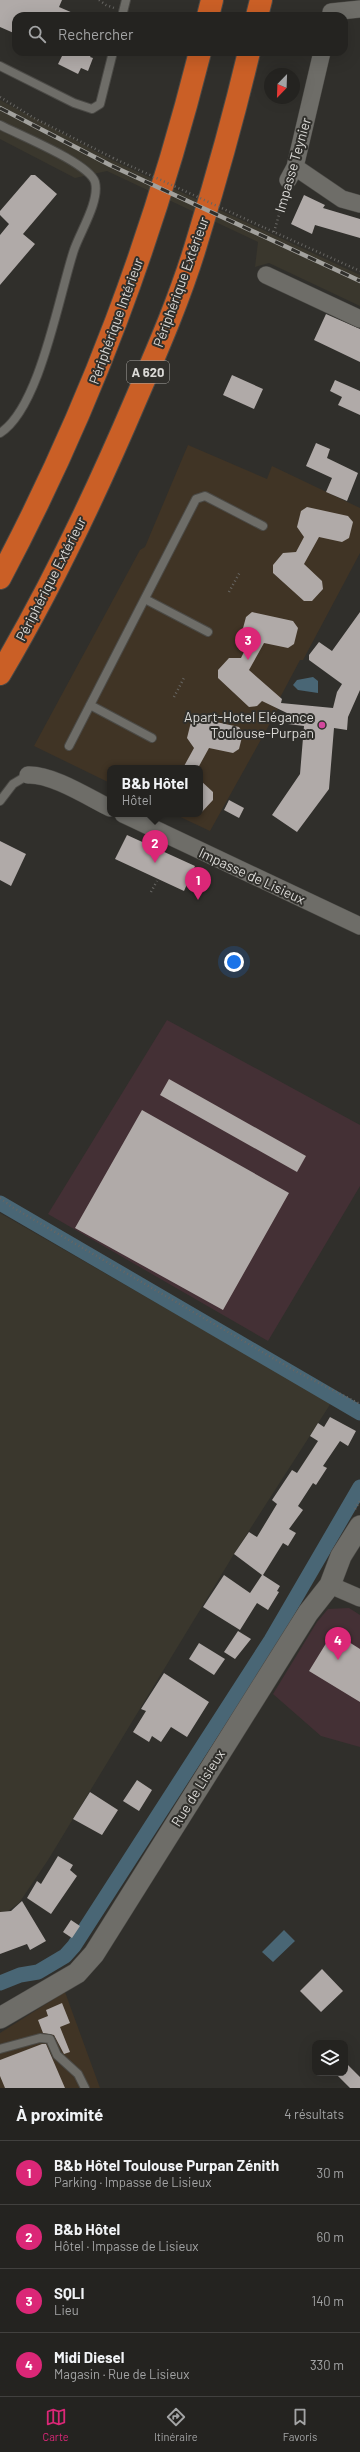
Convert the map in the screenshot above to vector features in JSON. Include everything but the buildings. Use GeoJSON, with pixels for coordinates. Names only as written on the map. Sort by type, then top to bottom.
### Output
{"type":"FeatureCollection","features":[{"type":"Feature","properties":{"kind":"highway"},"geometry":{"type":"LineString","coordinates":[[209,12],[212,0]]}},
{"type":"Feature","properties":{"kind":"highway"},"geometry":{"type":"LineString","coordinates":[[259,12],[261,0]]}},
{"type":"Feature","properties":{"kind":"highway","name":"Périphérique Intérieur"},"geometry":{"type":"LineString","coordinates":[[0,578],[33,515],[94,380],[156,209],[180,130],[199,56]]}},
{"type":"Feature","properties":{"kind":"highway","name":"Périphérique Extérieur"},"geometry":{"type":"LineString","coordinates":[[0,674],[46,593],[84,516],[157,351],[198,239],[224,156],[248,56]]}},
{"type":"Feature","properties":{"kind":"street"},"geometry":{"type":"LineString","coordinates":[[332,9],[360,9]]}},
{"type":"Feature","properties":{"kind":"street","name":"Impasse Teynier"},"geometry":{"type":"LineString","coordinates":[[292,173],[321,56]]}},
{"type":"Feature","properties":{"kind":"street"},"geometry":{"type":"LineString","coordinates":[[292,173],[342,199],[360,204]]}},
{"type":"Feature","properties":{"kind":"street"},"geometry":{"type":"LineString","coordinates":[[266,275],[360,319]]}},
{"type":"Feature","properties":{"kind":"street"},"geometry":{"type":"LineString","coordinates":[[28,775],[36,775],[51,780],[107,807]]}},
{"type":"Feature","properties":{"kind":"street","name":"Impasse de Lisieux"},"geometry":{"type":"LineString","coordinates":[[129,817],[360,926]]}},
{"type":"Feature","properties":{"kind":"street","name":"Rue de Lisieux"},"geometry":{"type":"LineString","coordinates":[[0,2018],[76,1973],[94,1954],[308,1613],[330,1585],[341,1556],[360,1526]]}},
{"type":"Feature","properties":{"kind":"street"},"geometry":{"type":"LineString","coordinates":[[330,1585],[360,1598]]}},
{"type":"Feature","properties":{"kind":"lane"},"geometry":{"type":"LineString","coordinates":[[123,12],[126,0]]}},
{"type":"Feature","properties":{"kind":"lane"},"geometry":{"type":"LineString","coordinates":[[0,66],[74,103],[92,109],[100,104],[112,56]]}},
{"type":"Feature","properties":{"kind":"lane"},"geometry":{"type":"LineString","coordinates":[[0,125],[70,159],[89,172],[95,182],[96,196],[74,250],[51,332],[32,387],[21,410],[0,433]]}},
{"type":"Feature","properties":{"kind":"lane"},"geometry":{"type":"LineString","coordinates":[[69,746],[196,499],[205,496],[263,526]]}},
{"type":"Feature","properties":{"kind":"lane"},"geometry":{"type":"LineString","coordinates":[[145,599],[208,632]]}},
{"type":"Feature","properties":{"kind":"lane"},"geometry":{"type":"LineString","coordinates":[[90,705],[152,738]]}},
{"type":"Feature","properties":{"kind":"lane"},"geometry":{"type":"LineString","coordinates":[[0,801],[13,784],[28,775]]}},
{"type":"Feature","properties":{"kind":"lane"},"geometry":{"type":"LineString","coordinates":[[0,2049],[40,2038],[50,2039],[57,2055],[78,2074],[85,2088]]}},
{"type":"Feature","properties":{"kind":"path"},"geometry":{"type":"LineString","coordinates":[[99,0],[106,6],[121,12]]}},
{"type":"Feature","properties":{"kind":"path"},"geometry":{"type":"LineString","coordinates":[[0,97],[34,118],[113,158],[360,271]]}},
{"type":"Feature","properties":{"kind":"path","name":"Impasse Teynier"},"geometry":{"type":"LineString","coordinates":[[274,232],[292,173]]}},
{"type":"Feature","properties":{"kind":"path"},"geometry":{"type":"LineString","coordinates":[[229,592],[240,572]]}},
{"type":"Feature","properties":{"kind":"path"},"geometry":{"type":"LineString","coordinates":[[174,697],[185,676]]}},
{"type":"Feature","properties":{"kind":"path"},"geometry":{"type":"LineString","coordinates":[[151,892],[157,882]]}},
{"type":"Feature","properties":{"kind":"path"},"geometry":{"type":"LineString","coordinates":[[0,1198],[18,1211],[296,1372],[360,1404]]}},
{"type":"Feature","properties":{"kind":"shaded area"},"geometry":{"type":"Polygon","coordinates":[[[0,100],[112,160],[360,275],[360,306],[269,263],[255,267],[258,242],[107,171],[75,178],[0,139],[0,100]]]}},
{"type":"Feature","properties":{"kind":"shaded area"},"geometry":{"type":"Polygon","coordinates":[[[188,445],[267,479],[272,466],[360,508],[360,553],[303,660],[300,660],[275,707],[278,709],[210,831],[180,817],[203,817],[203,765],[107,765],[107,782],[34,746],[140,550],[145,547],[188,445]]]}},
{"type":"Feature","properties":{"kind":"shaded area"},"geometry":{"type":"Polygon","coordinates":[[[167,1020],[360,1125],[360,1186],[268,1341],[48,1214],[167,1020]]]}},
{"type":"Feature","properties":{"kind":"shaded area"},"geometry":{"type":"Polygon","coordinates":[[[0,1213],[331,1403],[234,1554],[48,1860],[19,1903],[8,1911],[0,1912],[0,1213]]]}},
{"type":"Feature","properties":{"kind":"shaded area"},"geometry":{"type":"Polygon","coordinates":[[[349,1608],[360,1615],[360,1747],[321,1736],[273,1694],[317,1622],[328,1609],[349,1608]]]}},
{"type":"Feature","properties":{"kind":"shaded area"},"geometry":{"type":"Polygon","coordinates":[[[65,1992],[100,2088],[0,2088],[0,2033],[65,1992]]]}},
{"type":"Feature","properties":{"kind":"water"},"geometry":{"type":"Polygon","coordinates":[[[313,677],[318,681],[318,693],[298,690],[293,685],[297,680],[313,677]]]}},
{"type":"Feature","properties":{"kind":"water"},"geometry":{"type":"Polygon","coordinates":[[[284,1930],[295,1941],[273,1962],[262,1952],[284,1930]]]}},
{"type":"Feature","properties":{"kind":"waterway"},"geometry":{"type":"LineString","coordinates":[[0,1203],[360,1413]]}},
{"type":"Feature","properties":{"kind":"waterway"},"geometry":{"type":"LineString","coordinates":[[0,1983],[20,1975],[38,1972],[65,1956],[74,1946],[271,1640],[360,1487]]}},
{"type":"Feature","properties":{"kind":"railway"},"geometry":{"type":"LineString","coordinates":[[0,108],[110,165],[360,281]]}},
{"type":"Feature","properties":{"kind":"place","name":"SQLI"},"geometry":{"type":"Point","coordinates":[248,660]}},
{"type":"Feature","properties":{"kind":"place","name":"Apart-Hotel Elégance Toulouse-Purpan"},"geometry":{"type":"Point","coordinates":[322,725]}},
{"type":"Feature","properties":{"kind":"place","name":"B&b Hôtel"},"geometry":{"type":"Point","coordinates":[155,863]}},
{"type":"Feature","properties":{"kind":"place","name":"B&b Hôtel Toulouse Purpan Zénith"},"geometry":{"type":"Point","coordinates":[198,900]}},
{"type":"Feature","properties":{"kind":"place","name":"Midi Diesel"},"geometry":{"type":"Point","coordinates":[338,1660]}}]}
